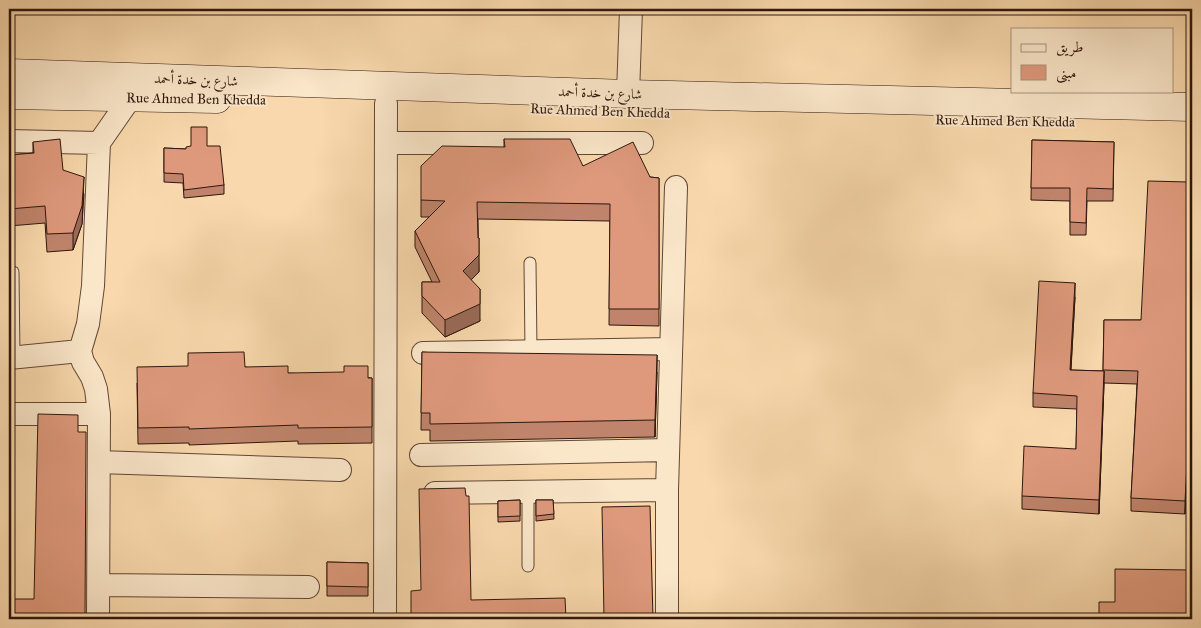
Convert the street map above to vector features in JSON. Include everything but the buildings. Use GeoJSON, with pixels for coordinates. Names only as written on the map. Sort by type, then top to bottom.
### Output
{"type":"FeatureCollection","features":[{"type":"Feature","properties":{"kind":"main road","name":"شارع بن خدة أحمد"},"geometry":{"type":"LineString","coordinates":[[9,73],[628,94],[1192,107]]}},
{"type":"Feature","properties":{"kind":"main road","name":"Rue Ahmed Ben Khedda"},"geometry":{"type":"LineString","coordinates":[[9,95],[386,104],[612,112],[1192,125]]}},
{"type":"Feature","properties":{"kind":"street"},"geometry":{"type":"LineString","coordinates":[[628,94],[631,9]]}},
{"type":"Feature","properties":{"kind":"street"},"geometry":{"type":"LineString","coordinates":[[98,619],[98,414],[96,389],[92,377],[83,362],[80,351],[88,324],[93,286],[98,143],[131,98]]}},
{"type":"Feature","properties":{"kind":"street"},"geometry":{"type":"LineString","coordinates":[[386,104],[386,619]]}},
{"type":"Feature","properties":{"kind":"street"},"geometry":{"type":"LineString","coordinates":[[9,141],[98,143]]}},
{"type":"Feature","properties":{"kind":"street"},"geometry":{"type":"LineString","coordinates":[[386,143],[642,143]]}},
{"type":"Feature","properties":{"kind":"street"},"geometry":{"type":"LineString","coordinates":[[667,619],[667,490],[676,187]]}},
{"type":"Feature","properties":{"kind":"street"},"geometry":{"type":"LineString","coordinates":[[423,353],[671,348]]}},
{"type":"Feature","properties":{"kind":"street"},"geometry":{"type":"LineString","coordinates":[[11,358],[80,351]]}},
{"type":"Feature","properties":{"kind":"street"},"geometry":{"type":"LineString","coordinates":[[9,414],[98,414]]}},
{"type":"Feature","properties":{"kind":"street"},"geometry":{"type":"LineString","coordinates":[[421,455],[668,450]]}},
{"type":"Feature","properties":{"kind":"street"},"geometry":{"type":"LineString","coordinates":[[99,462],[340,470]]}},
{"type":"Feature","properties":{"kind":"street"},"geometry":{"type":"LineString","coordinates":[[421,494],[667,490]]}},
{"type":"Feature","properties":{"kind":"street"},"geometry":{"type":"LineString","coordinates":[[98,586],[308,587]]}},
{"type":"Feature","properties":{"kind":"lane"},"geometry":{"type":"LineString","coordinates":[[530,263],[530,351]]}},
{"type":"Feature","properties":{"kind":"lane"},"geometry":{"type":"LineString","coordinates":[[11,358],[13,272]]}},
{"type":"Feature","properties":{"kind":"lane"},"geometry":{"type":"LineString","coordinates":[[528,492],[528,566]]}}]}
